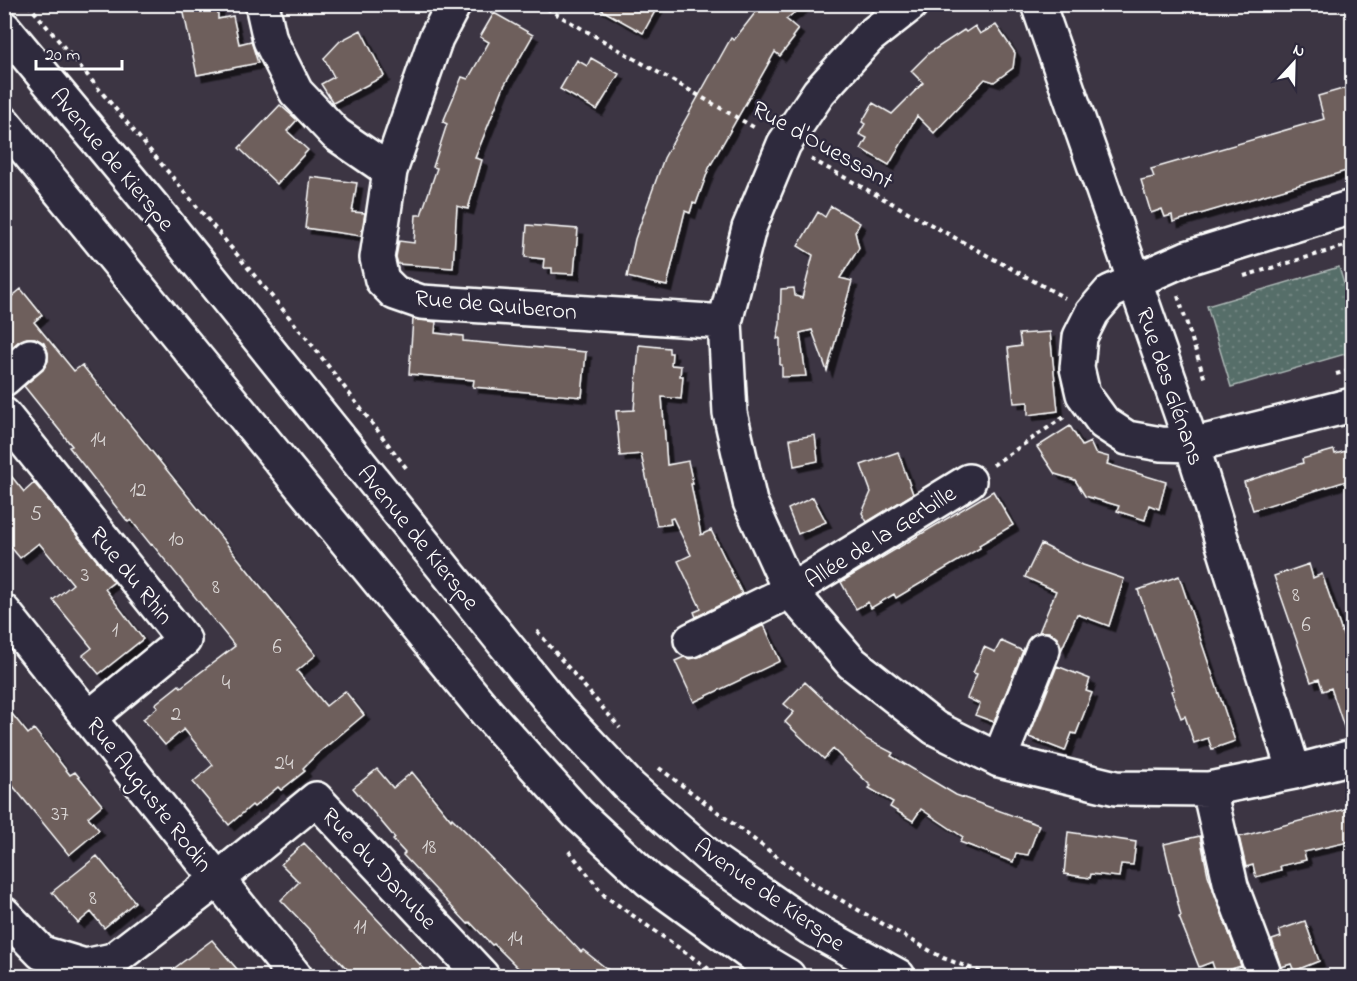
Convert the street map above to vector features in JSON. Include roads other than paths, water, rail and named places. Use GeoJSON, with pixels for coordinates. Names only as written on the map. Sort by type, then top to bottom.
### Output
{"type":"FeatureCollection","features":[{"type":"Feature","properties":{"kind":"street"},"geometry":{"type":"LineString","coordinates":[[262,4],[270,40],[296,92],[336,134],[390,171]]}},
{"type":"Feature","properties":{"kind":"street","name":"Rue de Quiberon"},"geometry":{"type":"LineString","coordinates":[[453,4],[436,38],[390,171],[377,258],[382,280],[395,293],[420,302],[724,322]]}},
{"type":"Feature","properties":{"kind":"street","name":"Rue des Glénans"},"geometry":{"type":"LineString","coordinates":[[1038,4],[1192,445],[1294,772]]}},
{"type":"Feature","properties":{"kind":"street"},"geometry":{"type":"LineString","coordinates":[[910,5],[869,37],[819,92],[784,144],[749,228],[724,322],[730,413],[750,502],[790,591],[852,663],[935,728],[999,760],[1116,788],[1209,789],[1294,772],[1353,757]]}},
{"type":"Feature","properties":{"kind":"street","name":"Avenue de Kierspe"},"geometry":{"type":"LineString","coordinates":[[4,28],[162,218],[558,710],[630,787],[714,861],[809,927],[898,976]]}},
{"type":"Feature","properties":{"kind":"street"},"geometry":{"type":"LineString","coordinates":[[4,123],[479,704],[578,814],[649,880],[751,954],[788,976]]}},
{"type":"Feature","properties":{"kind":"street"},"geometry":{"type":"LineString","coordinates":[[1353,207],[1187,258],[1110,292],[1092,313],[1080,337],[1077,368],[1083,394],[1104,423],[1127,438],[1161,444],[1192,445],[1353,405]]}},
{"type":"Feature","properties":{"kind":"street"},"geometry":{"type":"LineString","coordinates":[[4,379],[30,356]]}},
{"type":"Feature","properties":{"kind":"street","name":"Rue du Rhin"},"geometry":{"type":"LineString","coordinates":[[4,415],[184,640],[90,717]]}},
{"type":"Feature","properties":{"kind":"street","name":"Allée de la Gerbille"},"geometry":{"type":"LineString","coordinates":[[691,640],[790,591],[969,481]]}},
{"type":"Feature","properties":{"kind":"street","name":"Rue Auguste Rodin"},"geometry":{"type":"LineString","coordinates":[[4,612],[295,976]]}},
{"type":"Feature","properties":{"kind":"street"},"geometry":{"type":"LineString","coordinates":[[999,760],[1043,650]]}},
{"type":"Feature","properties":{"kind":"street"},"geometry":{"type":"LineString","coordinates":[[1209,789],[1231,886],[1263,972]]}},
{"type":"Feature","properties":{"kind":"street","name":"Rue du Danube"},"geometry":{"type":"LineString","coordinates":[[218,879],[316,799],[482,976]]}},
{"type":"Feature","properties":{"kind":"street"},"geometry":{"type":"LineString","coordinates":[[4,914],[42,953],[85,966],[113,960],[218,879]]}}]}
